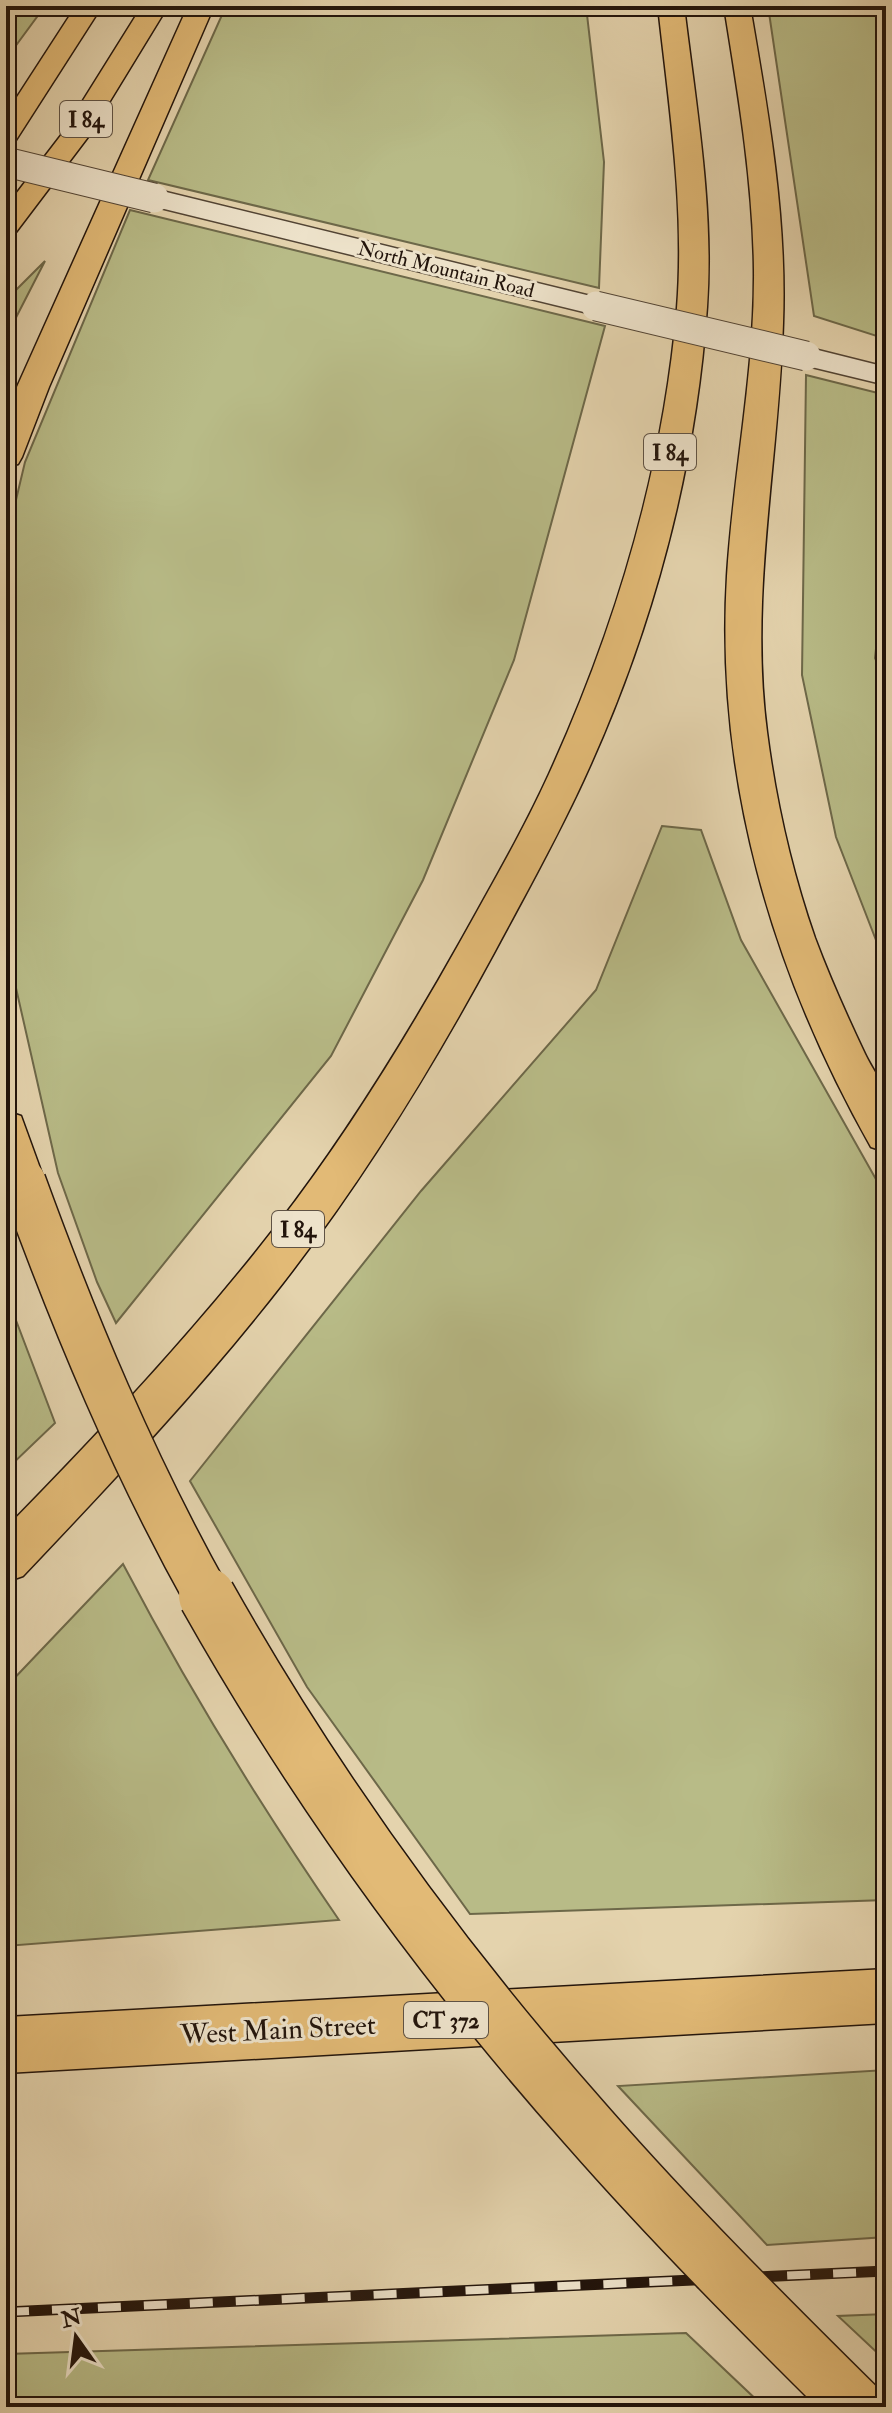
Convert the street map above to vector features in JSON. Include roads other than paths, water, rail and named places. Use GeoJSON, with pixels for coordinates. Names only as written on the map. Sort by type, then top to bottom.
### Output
{"type":"FeatureCollection","features":[{"type":"Feature","properties":{"kind":"main road"},"geometry":{"type":"LineString","coordinates":[[6,134],[89,6]]}},
{"type":"Feature","properties":{"kind":"main road","name":"I 84"},"geometry":{"type":"LineString","coordinates":[[6,226],[74,137],[155,6]]}},
{"type":"Feature","properties":{"kind":"main road"},"geometry":{"type":"LineString","coordinates":[[6,457],[33,387],[201,6]]}},
{"type":"Feature","properties":{"kind":"main road"},"geometry":{"type":"LineString","coordinates":[[737,6],[765,189],[769,270],[766,379],[744,579],[742,643],[750,748],[777,885],[805,971],[886,1136]]}},
{"type":"Feature","properties":{"kind":"main road","name":"I 84"},"geometry":{"type":"LineString","coordinates":[[6,1561],[179,1375],[266,1272],[337,1176],[399,1083],[456,986],[568,774],[601,693],[637,584],[667,468],[692,309],[694,227],[667,14]]}},
{"type":"Feature","properties":{"kind":"main road"},"geometry":{"type":"LineString","coordinates":[[6,1127],[23,1182],[86,1351],[166,1524],[218,1621],[326,1793],[389,1883],[552,2087],[656,2202],[857,2407]]}},
{"type":"Feature","properties":{"kind":"main road","name":"West Main Street"},"geometry":{"type":"LineString","coordinates":[[6,2045],[886,1996]]}},
{"type":"Feature","properties":{"kind":"street","name":"North Mountain Road"},"geometry":{"type":"LineString","coordinates":[[6,162],[886,376]]}},
{"type":"Feature","properties":{"kind":"railway"},"geometry":{"type":"LineString","coordinates":[[6,2312],[886,2271]]}}]}
